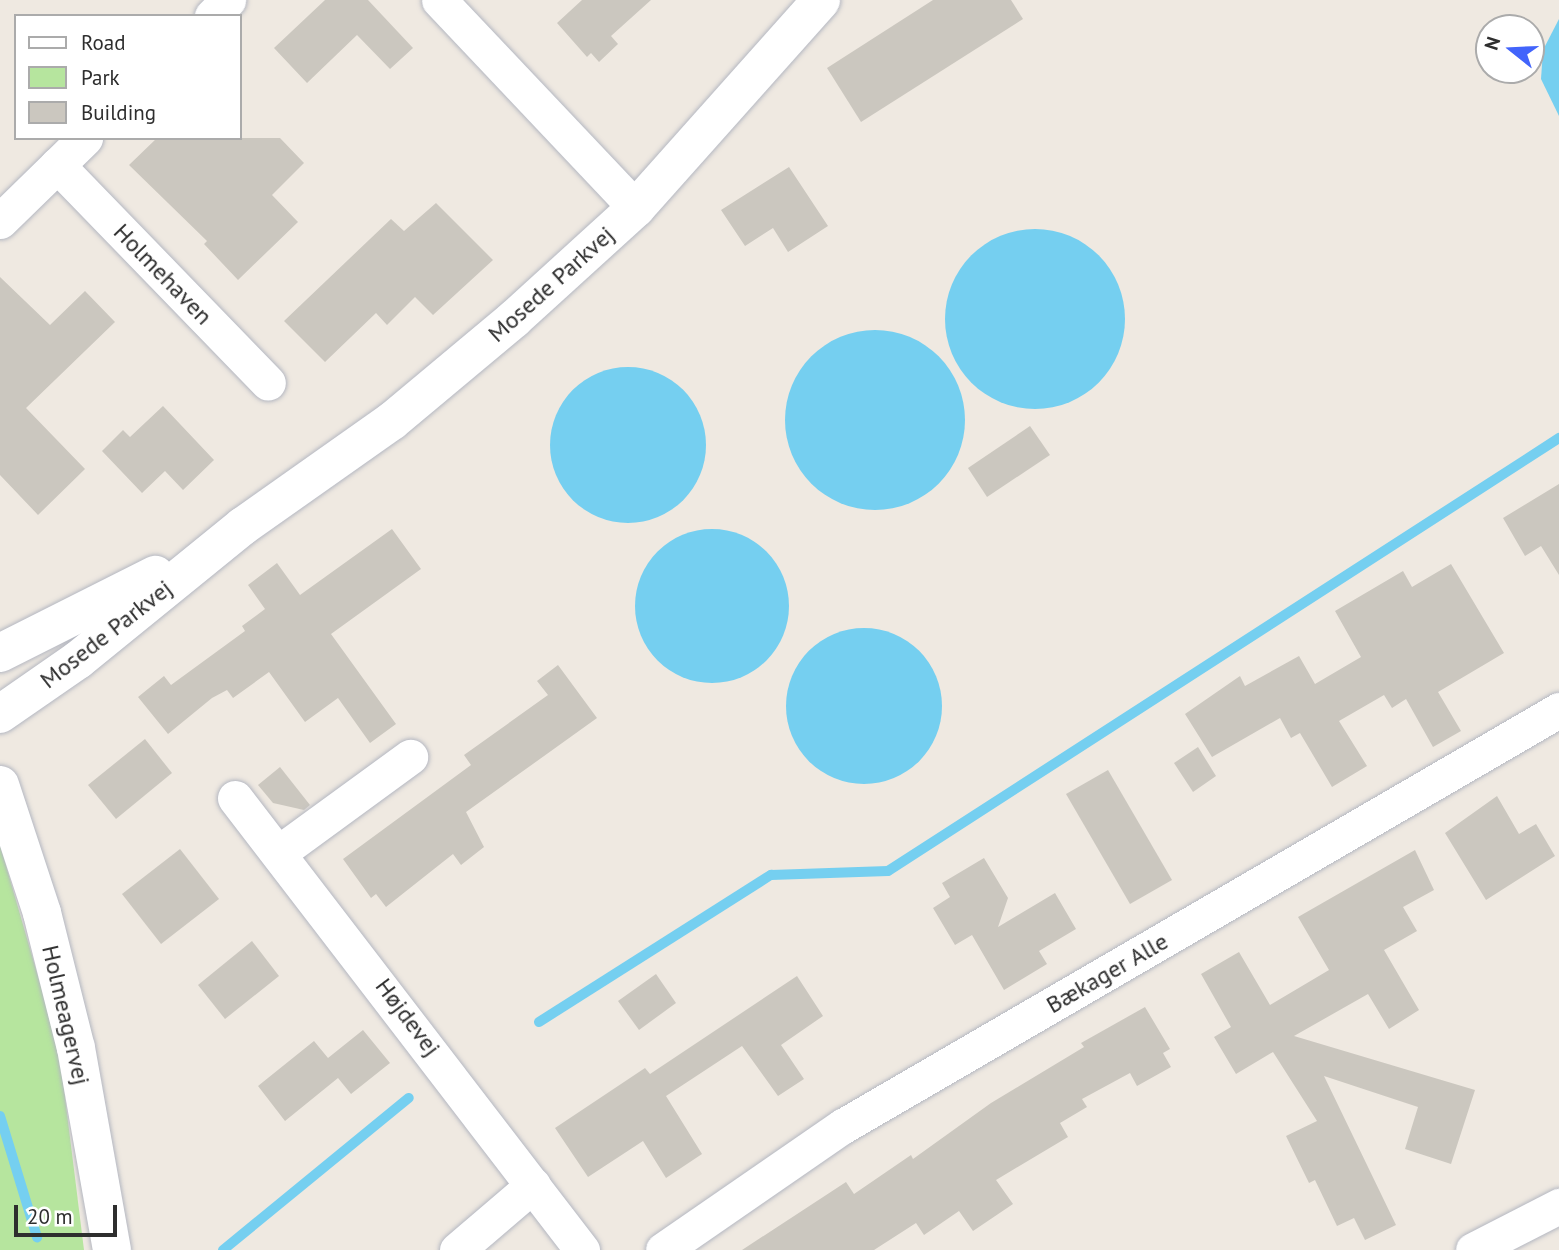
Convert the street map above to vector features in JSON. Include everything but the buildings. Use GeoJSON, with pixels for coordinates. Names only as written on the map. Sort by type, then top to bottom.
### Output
{"type":"FeatureCollection","features":[{"type":"Feature","properties":{"kind":"street"},"geometry":{"type":"LineString","coordinates":[[214,14],[228,0]]}},
{"type":"Feature","properties":{"kind":"street","name":"Mosede Parkvej"},"geometry":{"type":"LineString","coordinates":[[0,714],[78,660],[243,526],[392,421],[636,208],[821,0]]}},
{"type":"Feature","properties":{"kind":"street"},"geometry":{"type":"LineString","coordinates":[[458,7],[636,208]]}},
{"type":"Feature","properties":{"kind":"street"},"geometry":{"type":"LineString","coordinates":[[0,221],[83,140]]}},
{"type":"Feature","properties":{"kind":"street","name":"Holmehaven"},"geometry":{"type":"LineString","coordinates":[[57,165],[268,383]]}},
{"type":"Feature","properties":{"kind":"street","name":"Mosede Parkvej"},"geometry":{"type":"LineString","coordinates":[[0,653],[54,630],[243,526]]}},
{"type":"Feature","properties":{"kind":"street","name":"Bækager Alle"},"geometry":{"type":"LineString","coordinates":[[663,1250],[843,1126],[1559,710]]}},
{"type":"Feature","properties":{"kind":"street"},"geometry":{"type":"LineString","coordinates":[[281,851],[410,757]]}},
{"type":"Feature","properties":{"kind":"street","name":"Holmeagervej"},"geometry":{"type":"LineString","coordinates":[[0,785],[42,913],[75,1048],[112,1250]]}},
{"type":"Feature","properties":{"kind":"street","name":"Højdevej"},"geometry":{"type":"LineString","coordinates":[[235,798],[281,851],[582,1250]]}},
{"type":"Feature","properties":{"kind":"street"},"geometry":{"type":"LineString","coordinates":[[457,1250],[533,1185]]}},
{"type":"Feature","properties":{"kind":"street"},"geometry":{"type":"LineString","coordinates":[[1473,1250],[1559,1206]]}},
{"type":"Feature","properties":{"kind":"green space"},"geometry":{"type":"Polygon","coordinates":[[[0,845],[59,1049],[84,1250],[0,1250],[0,845]]]}},
{"type":"Feature","properties":{"kind":"water"},"geometry":{"type":"Polygon","coordinates":[[[1559,19],[1559,116],[1543,84],[1545,46],[1559,19]]]}},
{"type":"Feature","properties":{"kind":"water"},"geometry":{"type":"Polygon","coordinates":[[[1035,229],[1069,236],[1099,255],[1118,285],[1125,319],[1118,353],[1099,383],[1069,402],[1035,409],[1001,402],[971,383],[952,353],[945,319],[952,285],[971,255],[1001,236],[1035,229]]]}},
{"type":"Feature","properties":{"kind":"water"},"geometry":{"type":"Polygon","coordinates":[[[875,330],[893,331],[910,337],[939,356],[958,385],[964,402],[964,438],[958,455],[939,484],[910,503],[893,509],[875,510],[857,509],[840,503],[811,484],[792,455],[786,438],[785,420],[786,402],[792,385],[811,356],[840,337],[857,331],[875,330]]]}},
{"type":"Feature","properties":{"kind":"water"},"geometry":{"type":"Polygon","coordinates":[[[628,367],[658,373],[683,390],[700,415],[706,445],[700,475],[683,500],[658,517],[628,523],[598,517],[573,500],[556,475],[550,445],[556,415],[573,390],[598,373],[628,367]]]}},
{"type":"Feature","properties":{"kind":"water"},"geometry":{"type":"Polygon","coordinates":[[[712,529],[741,535],[766,552],[783,577],[789,606],[783,635],[766,660],[741,677],[712,683],[683,677],[658,660],[641,635],[635,606],[641,577],[658,552],[683,535],[712,529]]]}},
{"type":"Feature","properties":{"kind":"water"},"geometry":{"type":"Polygon","coordinates":[[[864,628],[894,634],[919,651],[936,676],[942,706],[936,736],[919,761],[894,778],[864,784],[834,778],[809,761],[792,736],[786,706],[792,676],[809,651],[834,634],[864,628]]]}},
{"type":"Feature","properties":{"kind":"waterway"},"geometry":{"type":"LineString","coordinates":[[539,1022],[771,875],[888,871],[1559,438]]}},
{"type":"Feature","properties":{"kind":"waterway"},"geometry":{"type":"LineString","coordinates":[[223,1250],[409,1098]]}},
{"type":"Feature","properties":{"kind":"waterway"},"geometry":{"type":"LineString","coordinates":[[0,1116],[37,1237]]}}]}
